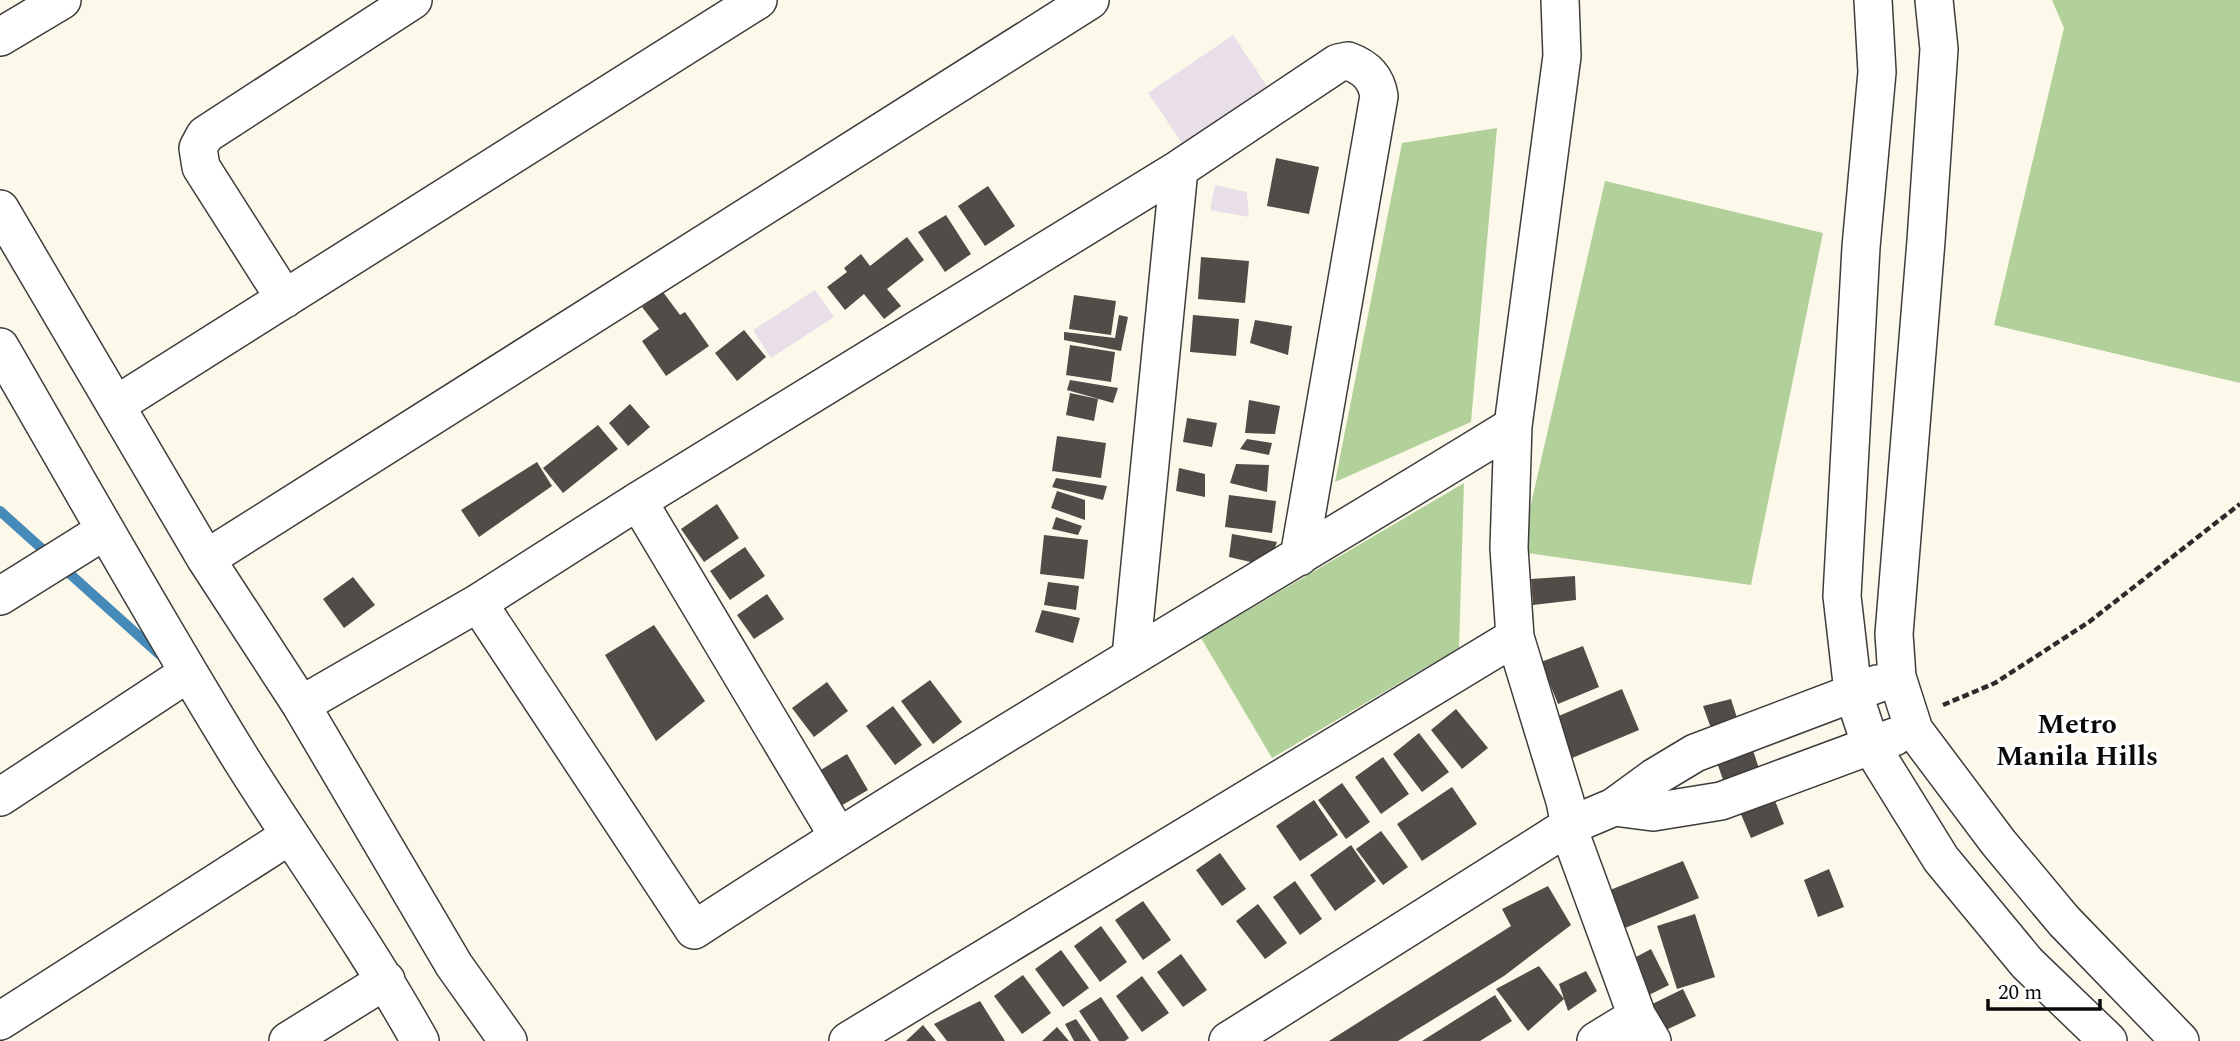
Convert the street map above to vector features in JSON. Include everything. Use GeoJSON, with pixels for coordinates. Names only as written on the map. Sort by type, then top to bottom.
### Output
{"type":"FeatureCollection","features":[{"type":"Feature","properties":{"kind":"street"},"geometry":{"type":"LineString","coordinates":[[0,37],[62,0]]}},
{"type":"Feature","properties":{"kind":"street"},"geometry":{"type":"LineString","coordinates":[[285,299],[201,167],[198,148],[205,135],[413,0]]}},
{"type":"Feature","properties":{"kind":"street"},"geometry":{"type":"LineString","coordinates":[[117,405],[758,0]]}},
{"type":"Feature","properties":{"kind":"street"},"geometry":{"type":"LineString","coordinates":[[206,559],[1090,0]]}},
{"type":"Feature","properties":{"kind":"street"},"geometry":{"type":"LineString","coordinates":[[1560,0],[1562,56],[1513,426],[1509,548],[1514,638],[1565,801],[1573,841],[1644,1029],[1596,1041]]}},
{"type":"Feature","properties":{"kind":"street"},"geometry":{"type":"LineString","coordinates":[[1873,0],[1877,72],[1861,247],[1842,596],[1853,692],[1871,746],[1941,859],[2027,963],[2108,1041]]}},
{"type":"Feature","properties":{"kind":"street"},"geometry":{"type":"LineString","coordinates":[[1934,0],[1939,49],[1894,634],[1897,677],[1912,724],[1998,842],[2064,921],[2180,1041]]}},
{"type":"Feature","properties":{"kind":"street"},"geometry":{"type":"LineString","coordinates":[[301,705],[478,603],[638,501],[1179,169],[1338,63],[1348,61],[1358,65],[1377,84],[1379,96],[1300,557]]}},
{"type":"Feature","properties":{"kind":"street"},"geometry":{"type":"LineString","coordinates":[[1131,656],[1179,169]]}},
{"type":"Feature","properties":{"kind":"street"},"geometry":{"type":"LineString","coordinates":[[0,209],[206,559],[301,705],[454,965],[508,1041]]}},
{"type":"Feature","properties":{"kind":"street"},"geometry":{"type":"LineString","coordinates":[[5,366],[188,673],[289,836],[386,980],[420,1041]]}},
{"type":"Feature","properties":{"kind":"street"},"geometry":{"type":"LineString","coordinates":[[478,603],[694,930],[838,836],[1513,426]]}},
{"type":"Feature","properties":{"kind":"street"},"geometry":{"type":"LineString","coordinates":[[638,501],[838,836]]}},
{"type":"Feature","properties":{"kind":"street"},"geometry":{"type":"LineString","coordinates":[[0,596],[104,531]]}},
{"type":"Feature","properties":{"kind":"street"},"geometry":{"type":"LineString","coordinates":[[848,1041],[1514,638]]}},
{"type":"Feature","properties":{"kind":"street"},"geometry":{"type":"LineString","coordinates":[[0,797],[188,673]]}},
{"type":"Feature","properties":{"kind":"street"},"geometry":{"type":"LineString","coordinates":[[1228,1041],[1570,826],[1614,807],[1655,777],[1695,753],[1897,677]]}},
{"type":"Feature","properties":{"kind":"street"},"geometry":{"type":"LineString","coordinates":[[1614,807],[1653,812],[1721,801],[1871,746],[1912,724]]}},
{"type":"Feature","properties":{"kind":"street"},"geometry":{"type":"LineString","coordinates":[[0,1021],[289,836]]}},
{"type":"Feature","properties":{"kind":"street"},"geometry":{"type":"LineString","coordinates":[[288,1041],[386,980]]}},
{"type":"Feature","properties":{"kind":"path"},"geometry":{"type":"LineString","coordinates":[[1912,724],[1995,683],[2089,622],[2240,503]]}},
{"type":"Feature","properties":{"kind":"shaded area"},"geometry":{"type":"Polygon","coordinates":[[[1233,35],[1269,89],[1184,146],[1148,93],[1233,35]]]}},
{"type":"Feature","properties":{"kind":"shaded area"},"geometry":{"type":"Polygon","coordinates":[[[1215,185],[1247,192],[1249,217],[1210,210],[1215,185]]]}},
{"type":"Feature","properties":{"kind":"shaded area"},"geometry":{"type":"Polygon","coordinates":[[[815,290],[834,317],[771,358],[753,330],[815,290]]]}},
{"type":"Feature","properties":{"kind":"green space"},"geometry":{"type":"Polygon","coordinates":[[[2052,0],[2240,0],[2240,383],[1994,325],[2064,28],[2052,0]]]}},
{"type":"Feature","properties":{"kind":"green space"},"geometry":{"type":"Polygon","coordinates":[[[1497,128],[1471,422],[1335,482],[1402,143],[1497,128]]]}},
{"type":"Feature","properties":{"kind":"green space"},"geometry":{"type":"Polygon","coordinates":[[[1605,181],[1823,233],[1751,585],[1520,552],[1605,181]]]}},
{"type":"Feature","properties":{"kind":"green space"},"geometry":{"type":"Polygon","coordinates":[[[1464,483],[1459,648],[1272,758],[1201,638],[1464,483]]]}},
{"type":"Feature","properties":{"kind":"building"},"geometry":{"type":"Polygon","coordinates":[[[1276,158],[1319,167],[1309,214],[1267,206],[1276,158]]]}},
{"type":"Feature","properties":{"kind":"building"},"geometry":{"type":"Polygon","coordinates":[[[988,186],[1015,226],[985,246],[958,206],[988,186]]]}},
{"type":"Feature","properties":{"kind":"building"},"geometry":{"type":"Polygon","coordinates":[[[946,215],[971,254],[945,272],[918,232],[946,215]]]}},
{"type":"Feature","properties":{"kind":"building"},"geometry":{"type":"Polygon","coordinates":[[[907,237],[924,260],[887,289],[901,306],[884,319],[864,294],[845,310],[827,287],[847,272],[844,268],[861,254],[870,266],[907,237]]]}},
{"type":"Feature","properties":{"kind":"building"},"geometry":{"type":"Polygon","coordinates":[[[1201,257],[1249,261],[1245,303],[1198,299],[1201,257]]]}},
{"type":"Feature","properties":{"kind":"building"},"geometry":{"type":"Polygon","coordinates":[[[663,292],[680,315],[685,312],[709,346],[666,376],[642,341],[659,329],[642,307],[663,292]]]}},
{"type":"Feature","properties":{"kind":"building"},"geometry":{"type":"Polygon","coordinates":[[[1074,295],[1116,301],[1111,335],[1069,329],[1074,295]]]}},
{"type":"Feature","properties":{"kind":"building"},"geometry":{"type":"Polygon","coordinates":[[[1119,315],[1128,317],[1121,351],[1064,340],[1064,332],[1115,338],[1119,315]]]}},
{"type":"Feature","properties":{"kind":"building"},"geometry":{"type":"Polygon","coordinates":[[[1193,315],[1239,319],[1236,356],[1190,352],[1193,315]]]}},
{"type":"Feature","properties":{"kind":"building"},"geometry":{"type":"Polygon","coordinates":[[[1255,320],[1292,326],[1288,355],[1250,343],[1255,320]]]}},
{"type":"Feature","properties":{"kind":"building"},"geometry":{"type":"Polygon","coordinates":[[[744,330],[766,357],[737,381],[715,353],[744,330]]]}},
{"type":"Feature","properties":{"kind":"building"},"geometry":{"type":"Polygon","coordinates":[[[1070,345],[1115,352],[1111,382],[1066,375],[1070,345]]]}},
{"type":"Feature","properties":{"kind":"building"},"geometry":{"type":"Polygon","coordinates":[[[1070,380],[1118,388],[1113,403],[1067,390],[1070,380]]]}},
{"type":"Feature","properties":{"kind":"building"},"geometry":{"type":"Polygon","coordinates":[[[1070,393],[1098,399],[1094,421],[1066,415],[1070,393]]]}},
{"type":"Feature","properties":{"kind":"building"},"geometry":{"type":"Polygon","coordinates":[[[1249,400],[1280,406],[1275,434],[1245,433],[1249,400]]]}},
{"type":"Feature","properties":{"kind":"building"},"geometry":{"type":"Polygon","coordinates":[[[630,404],[650,427],[628,446],[609,423],[630,404]]]}},
{"type":"Feature","properties":{"kind":"building"},"geometry":{"type":"Polygon","coordinates":[[[1187,418],[1217,423],[1212,447],[1183,442],[1187,418]]]}},
{"type":"Feature","properties":{"kind":"building"},"geometry":{"type":"Polygon","coordinates":[[[598,425],[618,449],[563,493],[543,468],[598,425]]]}},
{"type":"Feature","properties":{"kind":"building"},"geometry":{"type":"Polygon","coordinates":[[[1057,436],[1106,443],[1101,478],[1052,471],[1057,436]]]}},
{"type":"Feature","properties":{"kind":"building"},"geometry":{"type":"Polygon","coordinates":[[[1247,439],[1272,443],[1269,455],[1240,449],[1247,439]]]}},
{"type":"Feature","properties":{"kind":"building"},"geometry":{"type":"Polygon","coordinates":[[[537,462],[552,486],[479,537],[461,510],[537,462]]]}},
{"type":"Feature","properties":{"kind":"building"},"geometry":{"type":"Polygon","coordinates":[[[1236,464],[1269,465],[1267,492],[1230,483],[1236,464]]]}},
{"type":"Feature","properties":{"kind":"building"},"geometry":{"type":"Polygon","coordinates":[[[1179,468],[1205,474],[1205,497],[1176,491],[1179,468]]]}},
{"type":"Feature","properties":{"kind":"building"},"geometry":{"type":"Polygon","coordinates":[[[1056,478],[1107,486],[1103,500],[1052,487],[1056,478]]]}},
{"type":"Feature","properties":{"kind":"building"},"geometry":{"type":"Polygon","coordinates":[[[1057,491],[1085,500],[1085,520],[1051,508],[1057,491]]]}},
{"type":"Feature","properties":{"kind":"building"},"geometry":{"type":"Polygon","coordinates":[[[1229,495],[1276,501],[1272,533],[1225,527],[1229,495]]]}},
{"type":"Feature","properties":{"kind":"building"},"geometry":{"type":"Polygon","coordinates":[[[717,504],[739,538],[704,562],[681,529],[717,504]]]}},
{"type":"Feature","properties":{"kind":"building"},"geometry":{"type":"Polygon","coordinates":[[[1056,517],[1082,526],[1078,535],[1052,529],[1056,517]]]}},
{"type":"Feature","properties":{"kind":"building"},"geometry":{"type":"Polygon","coordinates":[[[1232,534],[1277,542],[1268,566],[1229,557],[1232,534]]]}},
{"type":"Feature","properties":{"kind":"building"},"geometry":{"type":"Polygon","coordinates":[[[1044,535],[1088,540],[1084,579],[1040,574],[1044,535]]]}},
{"type":"Feature","properties":{"kind":"building"},"geometry":{"type":"Polygon","coordinates":[[[745,547],[765,576],[730,600],[710,571],[745,547]]]}},
{"type":"Feature","properties":{"kind":"building"},"geometry":{"type":"Polygon","coordinates":[[[1575,576],[1576,600],[1533,605],[1531,579],[1575,576]]]}},
{"type":"Feature","properties":{"kind":"building"},"geometry":{"type":"Polygon","coordinates":[[[353,577],[375,605],[344,628],[323,599],[353,577]]]}},
{"type":"Feature","properties":{"kind":"building"},"geometry":{"type":"Polygon","coordinates":[[[1048,582],[1079,586],[1076,610],[1044,605],[1048,582]]]}},
{"type":"Feature","properties":{"kind":"building"},"geometry":{"type":"Polygon","coordinates":[[[767,594],[784,619],[754,639],[737,615],[767,594]]]}},
{"type":"Feature","properties":{"kind":"building"},"geometry":{"type":"Polygon","coordinates":[[[1042,610],[1080,618],[1073,643],[1035,632],[1042,610]]]}},
{"type":"Feature","properties":{"kind":"building"},"geometry":{"type":"Polygon","coordinates":[[[654,625],[705,701],[656,741],[605,655],[654,625]]]}},
{"type":"Feature","properties":{"kind":"building"},"geometry":{"type":"Polygon","coordinates":[[[1583,646],[1599,687],[1558,704],[1541,662],[1583,646]]]}},
{"type":"Feature","properties":{"kind":"building"},"geometry":{"type":"Polygon","coordinates":[[[930,680],[962,722],[933,744],[901,701],[930,680]]]}},
{"type":"Feature","properties":{"kind":"building"},"geometry":{"type":"Polygon","coordinates":[[[827,682],[848,711],[814,737],[792,708],[827,682]]]}},
{"type":"Feature","properties":{"kind":"building"},"geometry":{"type":"Polygon","coordinates":[[[1622,689],[1639,730],[1565,761],[1547,721],[1622,689]]]}},
{"type":"Feature","properties":{"kind":"building"},"geometry":{"type":"Polygon","coordinates":[[[1731,699],[1739,724],[1713,734],[1703,706],[1731,699]]]}},
{"type":"Feature","properties":{"kind":"building"},"geometry":{"type":"Polygon","coordinates":[[[893,706],[922,745],[895,765],[866,726],[893,706]]]}},
{"type":"Feature","properties":{"kind":"building"},"geometry":{"type":"Polygon","coordinates":[[[1456,709],[1488,748],[1462,769],[1431,730],[1456,709]]]}},
{"type":"Feature","properties":{"kind":"building"},"geometry":{"type":"Polygon","coordinates":[[[1419,733],[1449,772],[1422,792],[1393,754],[1419,733]]]}},
{"type":"Feature","properties":{"kind":"building"},"geometry":{"type":"Polygon","coordinates":[[[1751,744],[1762,778],[1727,791],[1715,757],[1751,744]]]}},
{"type":"Feature","properties":{"kind":"building"},"geometry":{"type":"Polygon","coordinates":[[[847,754],[868,790],[839,807],[819,771],[847,754]]]}},
{"type":"Feature","properties":{"kind":"building"},"geometry":{"type":"Polygon","coordinates":[[[1383,757],[1409,794],[1381,814],[1355,777],[1383,757]]]}},
{"type":"Feature","properties":{"kind":"building"},"geometry":{"type":"Polygon","coordinates":[[[1342,783],[1370,822],[1346,839],[1318,800],[1342,783]]]}},
{"type":"Feature","properties":{"kind":"building"},"geometry":{"type":"Polygon","coordinates":[[[1452,787],[1477,824],[1422,861],[1397,824],[1452,787]]]}},
{"type":"Feature","properties":{"kind":"building"},"geometry":{"type":"Polygon","coordinates":[[[1774,798],[1784,824],[1751,838],[1740,812],[1774,798]]]}},
{"type":"Feature","properties":{"kind":"building"},"geometry":{"type":"Polygon","coordinates":[[[1314,800],[1338,835],[1300,861],[1276,826],[1314,800]]]}},
{"type":"Feature","properties":{"kind":"building"},"geometry":{"type":"Polygon","coordinates":[[[1381,831],[1408,867],[1383,885],[1356,849],[1381,831]]]}},
{"type":"Feature","properties":{"kind":"building"},"geometry":{"type":"Polygon","coordinates":[[[1351,845],[1376,881],[1335,911],[1310,875],[1351,845]]]}},
{"type":"Feature","properties":{"kind":"building"},"geometry":{"type":"Polygon","coordinates":[[[1220,853],[1246,889],[1222,906],[1196,870],[1220,853]]]}},
{"type":"Feature","properties":{"kind":"building"},"geometry":{"type":"Polygon","coordinates":[[[1683,861],[1699,898],[1620,930],[1605,892],[1683,861]]]}},
{"type":"Feature","properties":{"kind":"building"},"geometry":{"type":"Polygon","coordinates":[[[1829,869],[1844,907],[1818,917],[1804,880],[1829,869]]]}},
{"type":"Feature","properties":{"kind":"building"},"geometry":{"type":"Polygon","coordinates":[[[1295,881],[1322,919],[1300,935],[1273,897],[1295,881]]]}},
{"type":"Feature","properties":{"kind":"building"},"geometry":{"type":"Polygon","coordinates":[[[1548,886],[1571,925],[1504,976],[1398,1041],[1329,1041],[1511,926],[1502,909],[1548,886]]]}},
{"type":"Feature","properties":{"kind":"building"},"geometry":{"type":"Polygon","coordinates":[[[1143,901],[1171,940],[1143,960],[1115,920],[1143,901]]]}},
{"type":"Feature","properties":{"kind":"building"},"geometry":{"type":"Polygon","coordinates":[[[1258,904],[1287,943],[1265,959],[1236,921],[1258,904]]]}},
{"type":"Feature","properties":{"kind":"building"},"geometry":{"type":"Polygon","coordinates":[[[1695,914],[1715,977],[1677,989],[1657,926],[1695,914]]]}},
{"type":"Feature","properties":{"kind":"building"},"geometry":{"type":"Polygon","coordinates":[[[1101,926],[1127,962],[1100,982],[1074,946],[1101,926]]]}},
{"type":"Feature","properties":{"kind":"building"},"geometry":{"type":"Polygon","coordinates":[[[1651,949],[1669,985],[1641,999],[1623,964],[1651,949]]]}},
{"type":"Feature","properties":{"kind":"building"},"geometry":{"type":"Polygon","coordinates":[[[1061,950],[1089,988],[1063,1007],[1035,969],[1061,950]]]}},
{"type":"Feature","properties":{"kind":"building"},"geometry":{"type":"Polygon","coordinates":[[[1181,954],[1207,990],[1183,1007],[1157,972],[1181,954]]]}},
{"type":"Feature","properties":{"kind":"building"},"geometry":{"type":"Polygon","coordinates":[[[1539,966],[1564,999],[1528,1031],[1496,989],[1539,966]]]}},
{"type":"Feature","properties":{"kind":"building"},"geometry":{"type":"Polygon","coordinates":[[[1586,971],[1597,991],[1568,1011],[1559,984],[1586,971]]]}},
{"type":"Feature","properties":{"kind":"building"},"geometry":{"type":"Polygon","coordinates":[[[1023,975],[1051,1013],[1022,1034],[994,996],[1023,975]]]}},
{"type":"Feature","properties":{"kind":"building"},"geometry":{"type":"Polygon","coordinates":[[[1142,976],[1169,1013],[1142,1032],[1116,996],[1142,976]]]}},
{"type":"Feature","properties":{"kind":"building"},"geometry":{"type":"Polygon","coordinates":[[[1683,989],[1696,1016],[1655,1035],[1642,1009],[1683,989]]]}},
{"type":"Feature","properties":{"kind":"building"},"geometry":{"type":"Polygon","coordinates":[[[1495,995],[1512,1021],[1480,1041],[1422,1041],[1495,995]]]}},
{"type":"Feature","properties":{"kind":"building"},"geometry":{"type":"Polygon","coordinates":[[[1101,997],[1129,1038],[1125,1041],[1099,1041],[1079,1011],[1101,997]]]}},
{"type":"Feature","properties":{"kind":"building"},"geometry":{"type":"Polygon","coordinates":[[[980,1001],[1005,1041],[947,1041],[934,1024],[980,1001]]]}},
{"type":"Feature","properties":{"kind":"building"},"geometry":{"type":"Polygon","coordinates":[[[1076,1019],[1091,1041],[1074,1041],[1065,1024],[1076,1019]]]}},
{"type":"Feature","properties":{"kind":"building"},"geometry":{"type":"Polygon","coordinates":[[[923,1025],[936,1041],[906,1041],[923,1025]]]}},
{"type":"Feature","properties":{"kind":"building"},"geometry":{"type":"Polygon","coordinates":[[[1057,1027],[1069,1041],[1042,1041],[1057,1027]]]}},
{"type":"Feature","properties":{"kind":"waterway"},"geometry":{"type":"LineString","coordinates":[[0,511],[159,654]]}},
{"type":"Feature","properties":{"kind":"district","name":"Metro Manila Hills"},"geometry":{"type":"Point","coordinates":[2077,739]}}]}
